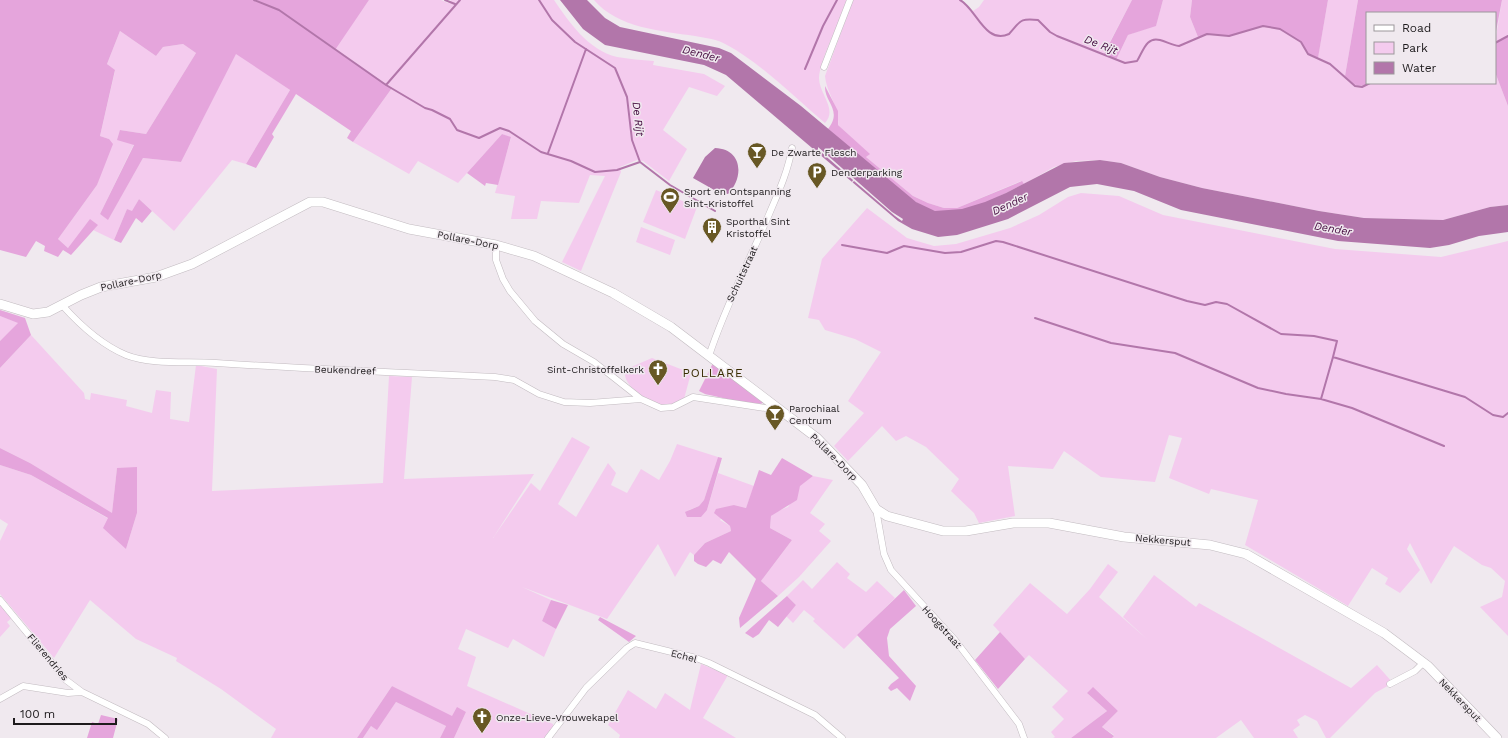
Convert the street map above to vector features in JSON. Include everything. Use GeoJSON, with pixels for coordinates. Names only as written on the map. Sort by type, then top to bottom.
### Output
{"type":"FeatureCollection","features":[{"type":"Feature","properties":{"kind":"street"},"geometry":{"type":"LineString","coordinates":[[824,67],[850,0]]}},
{"type":"Feature","properties":{"kind":"street","name":"Schuitstraat"},"geometry":{"type":"LineString","coordinates":[[710,356],[724,313],[758,240],[789,167],[792,148]]}},
{"type":"Feature","properties":{"kind":"street","name":"Pollare-Dorp"},"geometry":{"type":"LineString","coordinates":[[0,304],[33,314],[48,312],[62,304],[101,287],[156,277],[192,264],[310,202],[323,202],[408,229],[496,245],[534,256],[609,291],[652,315],[710,356],[817,438],[862,485],[876,509]]}},
{"type":"Feature","properties":{"kind":"street"},"geometry":{"type":"LineString","coordinates":[[496,245],[496,260],[503,279],[510,291],[535,321],[563,344],[600,366],[641,399],[661,408],[673,407],[693,397],[782,411]]}},
{"type":"Feature","properties":{"kind":"street","name":"Beukendreef"},"geometry":{"type":"LineString","coordinates":[[62,304],[91,332],[114,349],[126,355],[148,361],[191,361],[309,369],[495,377],[514,380],[539,394],[564,402],[641,399]]}},
{"type":"Feature","properties":{"kind":"street","name":"Nekkersput"},"geometry":{"type":"LineString","coordinates":[[876,509],[887,516],[943,531],[966,531],[1014,523],[1044,522],[1124,537],[1210,545],[1246,554],[1384,633],[1423,663],[1497,738]]}},
{"type":"Feature","properties":{"kind":"street","name":"Hoogstraat"},"geometry":{"type":"LineString","coordinates":[[876,509],[884,554],[891,570],[955,640],[1019,724],[1024,738]]}},
{"type":"Feature","properties":{"kind":"street","name":"Flierendries"},"geometry":{"type":"LineString","coordinates":[[0,600],[66,680],[82,692],[148,724],[165,738]]}},
{"type":"Feature","properties":{"kind":"street","name":"Echel"},"geometry":{"type":"LineString","coordinates":[[548,738],[586,688],[627,648],[635,643],[696,658],[709,663],[815,715],[842,738]]}},
{"type":"Feature","properties":{"kind":"street"},"geometry":{"type":"LineString","coordinates":[[1390,684],[1415,671],[1423,663]]}},
{"type":"Feature","properties":{"kind":"street"},"geometry":{"type":"LineString","coordinates":[[0,699],[23,686],[68,693],[82,692]]}},
{"type":"Feature","properties":{"kind":"green space"},"geometry":{"type":"Polygon","coordinates":[[[369,0],[441,0],[448,3],[451,0],[554,0],[580,34],[597,48],[617,57],[654,61],[653,65],[704,74],[725,86],[717,96],[689,87],[663,130],[687,149],[669,181],[643,161],[637,160],[620,167],[621,172],[581,271],[562,262],[605,176],[590,175],[579,203],[541,201],[537,219],[511,219],[515,196],[495,193],[511,138],[502,134],[458,183],[418,161],[409,174],[353,142],[392,88],[334,50],[369,0]]]}},
{"type":"Feature","properties":{"kind":"green space"},"geometry":{"type":"Polygon","coordinates":[[[594,0],[849,0],[820,70],[820,84],[830,112],[828,118],[825,123],[778,81],[740,52],[723,43],[707,38],[641,27],[615,17],[594,0]]]}},
{"type":"Feature","properties":{"kind":"green space"},"geometry":{"type":"Polygon","coordinates":[[[853,0],[960,0],[973,11],[979,7],[984,0],[1132,0],[1104,53],[1116,60],[1128,35],[1156,25],[1163,0],[1192,0],[1190,17],[1198,37],[1207,34],[1229,36],[1263,26],[1280,29],[1301,42],[1308,54],[1318,57],[1328,0],[1358,0],[1345,76],[1362,87],[1368,84],[1496,84],[1496,75],[1508,106],[1508,205],[1490,207],[1443,220],[1364,218],[1319,211],[1202,188],[1160,177],[1121,163],[1100,160],[1076,161],[1054,167],[1024,184],[1021,181],[957,208],[944,208],[913,196],[866,157],[869,154],[838,125],[837,112],[825,76],[853,0]]]}},
{"type":"Feature","properties":{"kind":"green space"},"geometry":{"type":"Polygon","coordinates":[[[1502,0],[1508,0],[1508,36],[1496,42],[1502,0]]]}},
{"type":"Feature","properties":{"kind":"green space"},"geometry":{"type":"Polygon","coordinates":[[[120,31],[156,56],[163,47],[183,44],[196,53],[146,134],[120,130],[134,144],[100,214],[108,219],[143,158],[181,162],[236,53],[290,90],[246,164],[232,160],[174,231],[139,199],[132,212],[127,209],[114,240],[93,230],[98,225],[68,248],[58,239],[97,185],[109,139],[100,136],[115,71],[107,64],[120,31]]]}},
{"type":"Feature","properties":{"kind":"green space","name":"Sport en Ontspanning Sint-Kristoffel"},"geometry":{"type":"Polygon","coordinates":[[[656,190],[697,207],[685,239],[643,222],[656,190]]]}},
{"type":"Feature","properties":{"kind":"green space"},"geometry":{"type":"Polygon","coordinates":[[[1081,193],[1119,196],[1163,215],[1335,249],[1441,257],[1508,241],[1508,636],[1480,607],[1502,597],[1505,581],[1491,568],[1482,565],[1454,546],[1431,584],[1410,543],[1407,549],[1420,570],[1400,593],[1385,584],[1388,578],[1372,568],[1348,606],[1245,545],[1258,500],[1211,489],[1209,494],[1169,478],[1182,438],[1169,435],[1155,482],[1101,477],[1064,451],[1053,469],[1008,466],[1015,516],[979,523],[974,513],[951,491],[959,479],[926,447],[906,436],[896,441],[882,426],[848,461],[834,446],[864,413],[848,401],[881,352],[855,339],[825,330],[819,320],[808,318],[822,259],[867,208],[907,238],[934,246],[956,244],[1010,228],[1039,215],[1068,197],[1081,193]]]}},
{"type":"Feature","properties":{"kind":"green space"},"geometry":{"type":"Polygon","coordinates":[[[641,227],[675,240],[670,255],[636,242],[641,227]]]}},
{"type":"Feature","properties":{"kind":"green space"},"geometry":{"type":"Polygon","coordinates":[[[0,316],[19,323],[0,341],[0,316]]]}},
{"type":"Feature","properties":{"kind":"green space"},"geometry":{"type":"Polygon","coordinates":[[[31,335],[84,393],[85,399],[90,400],[91,393],[127,400],[126,406],[152,413],[156,390],[171,392],[170,419],[189,422],[196,365],[217,369],[212,491],[383,483],[389,376],[412,377],[404,479],[534,474],[493,538],[531,483],[540,491],[572,437],[590,447],[558,504],[576,517],[608,463],[616,473],[611,485],[627,493],[641,469],[659,480],[670,461],[677,444],[718,457],[704,500],[699,506],[689,510],[707,510],[718,473],[754,486],[746,508],[734,505],[720,520],[730,526],[731,531],[705,543],[694,555],[690,552],[675,577],[658,544],[607,619],[522,587],[551,600],[542,621],[556,629],[544,657],[513,639],[508,648],[466,629],[458,649],[476,657],[467,686],[553,724],[553,728],[544,738],[454,738],[466,712],[452,717],[392,686],[357,738],[271,738],[276,729],[221,689],[176,661],[177,658],[136,639],[90,600],[54,658],[0,594],[0,541],[8,524],[0,519],[0,465],[31,475],[109,519],[126,549],[137,513],[117,468],[112,514],[30,463],[0,448],[0,368],[31,335]]]}},
{"type":"Feature","properties":{"kind":"green space"},"geometry":{"type":"Polygon","coordinates":[[[652,358],[691,373],[684,399],[671,405],[658,405],[640,395],[626,380],[625,375],[629,368],[652,358]]]}},
{"type":"Feature","properties":{"kind":"green space"},"geometry":{"type":"Polygon","coordinates":[[[813,476],[833,480],[810,513],[825,524],[819,531],[831,541],[799,577],[778,596],[761,581],[792,540],[770,528],[771,516],[788,507],[798,492],[800,485],[813,476]]]}},
{"type":"Feature","properties":{"kind":"green space"},"geometry":{"type":"Polygon","coordinates":[[[837,562],[850,574],[847,578],[866,592],[877,581],[895,598],[844,649],[813,621],[815,619],[804,610],[793,623],[786,616],[796,605],[787,596],[803,580],[812,589],[837,562]]]}},
{"type":"Feature","properties":{"kind":"green space"},"geometry":{"type":"Polygon","coordinates":[[[1108,564],[1118,572],[1099,597],[1148,640],[1123,617],[1154,575],[1196,607],[1199,603],[1351,688],[1377,665],[1393,683],[1375,693],[1330,738],[1326,738],[1317,721],[1305,715],[1297,720],[1300,725],[1293,730],[1298,738],[1254,738],[1241,720],[1216,738],[1112,738],[1114,735],[1102,727],[1118,711],[1087,693],[1107,711],[1071,738],[1053,738],[1055,737],[1051,732],[1064,719],[1052,707],[1068,691],[1029,655],[1025,659],[993,625],[1030,583],[1067,614],[1090,589],[1108,564]]]}},
{"type":"Feature","properties":{"kind":"green space"},"geometry":{"type":"Polygon","coordinates":[[[0,605],[12,618],[7,622],[10,626],[0,637],[0,605]]]}},
{"type":"Feature","properties":{"kind":"green space"},"geometry":{"type":"Polygon","coordinates":[[[701,664],[728,675],[703,718],[736,738],[619,738],[620,735],[608,725],[628,690],[656,709],[665,693],[690,710],[701,664]]]}},
{"type":"Feature","properties":{"kind":"green space"},"geometry":{"type":"Polygon","coordinates":[[[396,702],[446,726],[440,738],[363,738],[371,726],[377,729],[396,702]]]}},
{"type":"Feature","properties":{"kind":"shaded area"},"geometry":{"type":"Polygon","coordinates":[[[0,0],[369,0],[335,50],[392,88],[353,142],[347,138],[351,131],[296,94],[272,134],[274,137],[256,168],[246,164],[290,90],[236,54],[181,162],[143,158],[108,220],[100,214],[134,145],[117,140],[120,130],[146,134],[196,53],[183,44],[163,47],[156,56],[120,31],[107,64],[115,70],[100,136],[109,139],[113,144],[97,185],[58,239],[68,248],[90,219],[98,225],[71,255],[63,250],[58,257],[44,251],[45,246],[36,241],[26,257],[0,250],[0,0]]]}},
{"type":"Feature","properties":{"kind":"shaded area"},"geometry":{"type":"Polygon","coordinates":[[[1132,0],[1163,0],[1156,26],[1128,35],[1116,60],[1104,54],[1132,0]]]}},
{"type":"Feature","properties":{"kind":"shaded area"},"geometry":{"type":"Polygon","coordinates":[[[1192,0],[1328,0],[1318,58],[1308,54],[1301,42],[1280,29],[1263,26],[1229,36],[1207,34],[1198,37],[1190,17],[1192,0]]]}},
{"type":"Feature","properties":{"kind":"shaded area"},"geometry":{"type":"Polygon","coordinates":[[[1358,0],[1502,0],[1496,32],[1496,12],[1366,12],[1366,84],[1368,84],[1362,86],[1356,85],[1345,76],[1358,0]]]}},
{"type":"Feature","properties":{"kind":"shaded area"},"geometry":{"type":"Polygon","coordinates":[[[1508,36],[1508,106],[1496,75],[1496,42],[1508,36]]]}},
{"type":"Feature","properties":{"kind":"shaded area"},"geometry":{"type":"Polygon","coordinates":[[[825,86],[838,111],[838,125],[870,154],[866,157],[913,196],[944,208],[957,208],[1022,181],[1024,184],[993,200],[958,211],[935,211],[924,207],[896,188],[828,129],[834,117],[832,106],[825,92],[825,86]]]}},
{"type":"Feature","properties":{"kind":"shaded area"},"geometry":{"type":"Polygon","coordinates":[[[502,134],[511,137],[498,185],[486,183],[485,186],[467,173],[502,134]]]}},
{"type":"Feature","properties":{"kind":"shaded area"},"geometry":{"type":"Polygon","coordinates":[[[139,199],[152,211],[142,223],[136,218],[121,243],[114,240],[127,209],[132,211],[139,199]]]}},
{"type":"Feature","properties":{"kind":"shaded area"},"geometry":{"type":"Polygon","coordinates":[[[0,310],[25,318],[31,335],[0,368],[0,341],[18,323],[0,316],[0,310]]]}},
{"type":"Feature","properties":{"kind":"shaded area"},"geometry":{"type":"Polygon","coordinates":[[[713,363],[763,400],[763,403],[752,404],[705,394],[699,391],[713,363]]]}},
{"type":"Feature","properties":{"kind":"shaded area"},"geometry":{"type":"Polygon","coordinates":[[[0,448],[30,463],[112,513],[117,468],[137,467],[137,513],[126,549],[103,528],[108,518],[31,475],[0,465],[0,448]]]}},
{"type":"Feature","properties":{"kind":"shaded area"},"geometry":{"type":"Polygon","coordinates":[[[718,457],[722,458],[707,510],[701,517],[687,517],[685,512],[699,506],[704,500],[718,457]]]}},
{"type":"Feature","properties":{"kind":"shaded area"},"geometry":{"type":"Polygon","coordinates":[[[782,458],[813,476],[800,486],[797,500],[771,516],[770,528],[792,540],[761,581],[778,596],[740,628],[739,618],[756,579],[729,552],[721,564],[713,560],[706,567],[694,561],[694,555],[705,543],[731,531],[730,526],[714,513],[716,509],[734,505],[746,508],[759,470],[771,475],[782,458]]]}},
{"type":"Feature","properties":{"kind":"shaded area"},"geometry":{"type":"Polygon","coordinates":[[[904,590],[916,606],[890,629],[887,638],[889,656],[916,686],[910,701],[897,688],[891,691],[888,688],[899,678],[857,635],[904,590]]]}},
{"type":"Feature","properties":{"kind":"shaded area"},"geometry":{"type":"Polygon","coordinates":[[[787,596],[796,605],[778,627],[769,620],[759,634],[753,638],[745,633],[787,596]]]}},
{"type":"Feature","properties":{"kind":"shaded area"},"geometry":{"type":"Polygon","coordinates":[[[551,600],[568,605],[556,629],[542,621],[551,600]]]}},
{"type":"Feature","properties":{"kind":"shaded area"},"geometry":{"type":"Polygon","coordinates":[[[600,617],[636,636],[629,642],[598,620],[600,617]]]}},
{"type":"Feature","properties":{"kind":"shaded area"},"geometry":{"type":"Polygon","coordinates":[[[1000,632],[1025,659],[998,689],[975,660],[1000,632]]]}},
{"type":"Feature","properties":{"kind":"shaded area"},"geometry":{"type":"Polygon","coordinates":[[[392,686],[452,716],[457,707],[466,712],[454,738],[440,738],[446,726],[396,702],[377,730],[371,726],[363,738],[357,738],[392,686]]]}},
{"type":"Feature","properties":{"kind":"shaded area"},"geometry":{"type":"Polygon","coordinates":[[[1093,687],[1118,711],[1102,727],[1114,736],[1112,738],[1071,738],[1107,711],[1087,693],[1093,687]]]}},
{"type":"Feature","properties":{"kind":"shaded area"},"geometry":{"type":"Polygon","coordinates":[[[101,715],[118,719],[113,738],[87,738],[92,722],[98,724],[101,715]]]}},
{"type":"Feature","properties":{"kind":"water","name":"Dender"},"geometry":{"type":"Polygon","coordinates":[[[560,0],[587,0],[605,18],[620,27],[719,48],[731,53],[801,106],[916,202],[935,211],[962,209],[985,202],[1006,193],[1064,163],[1100,160],[1121,163],[1160,177],[1202,188],[1319,211],[1364,218],[1443,220],[1490,207],[1508,205],[1508,232],[1479,236],[1449,245],[1430,248],[1338,241],[1181,210],[1134,191],[1097,184],[1070,187],[1008,219],[957,235],[938,237],[912,229],[898,221],[726,75],[704,65],[605,45],[583,29],[560,0]]]}},
{"type":"Feature","properties":{"kind":"water"},"geometry":{"type":"Polygon","coordinates":[[[715,148],[731,153],[736,159],[738,165],[737,180],[728,194],[716,191],[693,178],[705,157],[715,148]]]}},
{"type":"Feature","properties":{"kind":"pier"},"geometry":{"type":"Polygon","coordinates":[[[818,147],[892,212],[903,219],[902,221],[854,181],[851,184],[853,180],[821,152],[818,153],[818,147]]]}},
{"type":"Feature","properties":{"kind":"waterway"},"geometry":{"type":"LineString","coordinates":[[254,0],[279,10],[386,85],[425,108],[450,119],[457,130],[479,138],[500,128],[509,131],[541,152],[571,161],[595,172],[617,170],[640,162]]}},
{"type":"Feature","properties":{"kind":"waterway"},"geometry":{"type":"LineString","coordinates":[[445,0],[455,4]]}},
{"type":"Feature","properties":{"kind":"waterway","name":"De Rijt"},"geometry":{"type":"LineString","coordinates":[[386,85],[460,0]]}},
{"type":"Feature","properties":{"kind":"waterway","name":"De Rijt"},"geometry":{"type":"LineString","coordinates":[[539,0],[552,20],[575,42],[615,68],[627,97],[632,140],[640,162],[670,185],[715,211]]}},
{"type":"Feature","properties":{"kind":"waterway"},"geometry":{"type":"LineString","coordinates":[[805,69],[823,26],[837,0]]}},
{"type":"Feature","properties":{"kind":"waterway","name":"De Rijt"},"geometry":{"type":"LineString","coordinates":[[960,0],[966,4],[987,30],[993,34],[1001,36],[1009,34],[1021,21],[1038,20],[1050,32],[1057,36],[1125,63],[1137,61],[1148,43],[1155,39],[1179,46],[1207,34],[1229,36],[1263,26],[1280,29],[1301,42],[1308,54],[1330,64],[1355,86],[1362,87],[1368,84]]}},
{"type":"Feature","properties":{"kind":"waterway","name":"De Rijt"},"geometry":{"type":"LineString","coordinates":[[1496,42],[1508,36]]}},
{"type":"Feature","properties":{"kind":"waterway"},"geometry":{"type":"LineString","coordinates":[[548,153],[586,49]]}},
{"type":"Feature","properties":{"kind":"waterway"},"geometry":{"type":"LineString","coordinates":[[842,245],[887,253],[904,246],[945,253],[961,252],[996,241],[1003,242],[1187,301],[1205,305],[1216,302],[1227,304],[1281,334],[1314,336],[1337,341],[1333,357],[1465,397],[1493,415],[1503,417],[1508,413]]}},
{"type":"Feature","properties":{"kind":"waterway"},"geometry":{"type":"LineString","coordinates":[[1035,318],[1111,343],[1175,353],[1258,388],[1321,399],[1333,357]]}},
{"type":"Feature","properties":{"kind":"waterway"},"geometry":{"type":"LineString","coordinates":[[1321,399],[1352,408],[1444,446]]}},
{"type":"Feature","properties":{"kind":"place","name":"De Zwarte Flesch"},"geometry":{"type":"Point","coordinates":[757,169]}},
{"type":"Feature","properties":{"kind":"place","name":"Denderparking"},"geometry":{"type":"Point","coordinates":[817,189]}},
{"type":"Feature","properties":{"kind":"place","name":"Sport en Ontspanning Sint-Kristoffel"},"geometry":{"type":"Point","coordinates":[670,214]}},
{"type":"Feature","properties":{"kind":"place","name":"Sporthal Sint Kristoffel"},"geometry":{"type":"Point","coordinates":[712,244]}},
{"type":"Feature","properties":{"kind":"place","name":"Sint-Christoffelkerk"},"geometry":{"type":"Point","coordinates":[658,386]}},
{"type":"Feature","properties":{"kind":"place","name":"Parochiaal Centrum"},"geometry":{"type":"Point","coordinates":[775,431]}},
{"type":"Feature","properties":{"kind":"place","name":"Onze-Lieve-Vrouwekapel"},"geometry":{"type":"Point","coordinates":[482,734]}},
{"type":"Feature","properties":{"kind":"district","name":"POLLARE"},"geometry":{"type":"Point","coordinates":[713,373]}}]}
